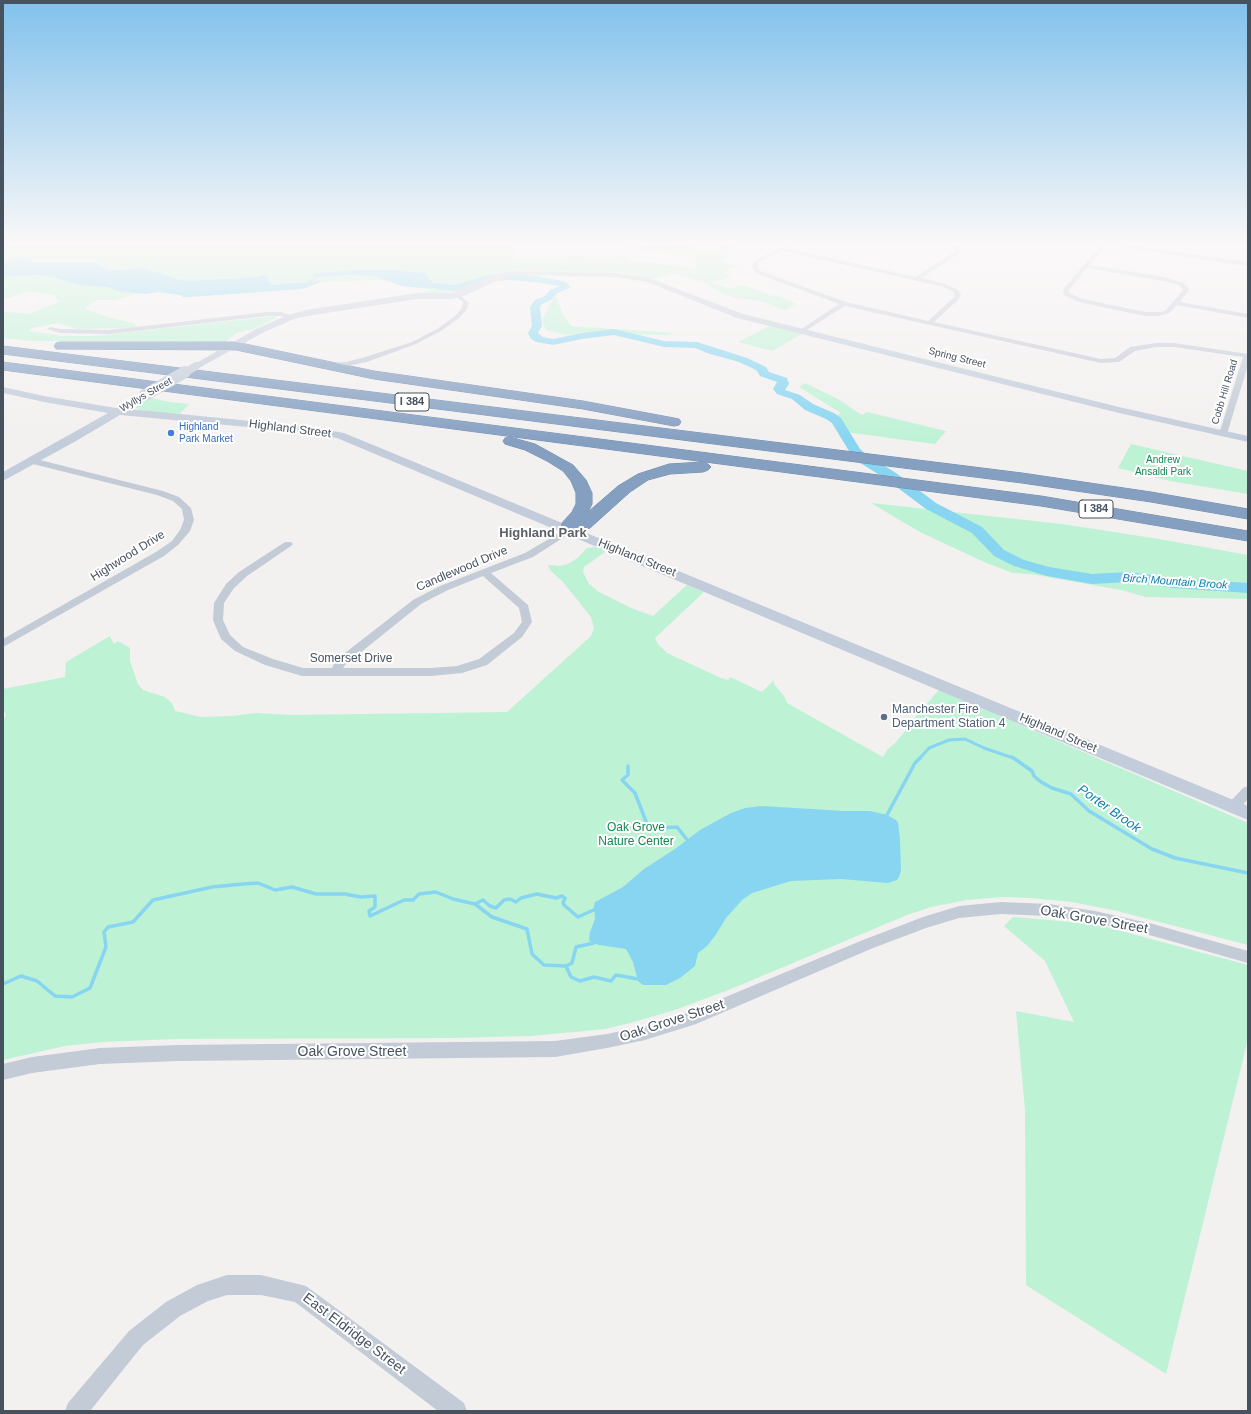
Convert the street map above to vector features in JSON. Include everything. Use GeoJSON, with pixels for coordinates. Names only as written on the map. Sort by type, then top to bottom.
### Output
{"type":"FeatureCollection","features":[{"type":"Feature","properties":{"kind":"highway"},"geometry":{"type":"LineString","coordinates":[[3,342],[65,346],[232,346],[390,378],[594,407],[818,450]]}},
{"type":"Feature","properties":{"kind":"highway","name":"I 384"},"geometry":{"type":"LineString","coordinates":[[3,350],[818,450],[1074,486],[1248,514]]}},
{"type":"Feature","properties":{"kind":"highway","name":"I 384"},"geometry":{"type":"LineString","coordinates":[[3,366],[402,418],[892,485],[914,484],[944,488],[1085,508],[1248,536]]}},
{"type":"Feature","properties":{"kind":"highway"},"geometry":{"type":"LineString","coordinates":[[402,418],[513,441],[543,453],[561,463],[578,480],[584,493],[583,507],[579,514],[569,524],[569,530],[584,524],[624,489],[638,480],[658,472],[676,468],[719,468],[854,479]]}},
{"type":"Feature","properties":{"kind":"street","name":"Spring Street"},"geometry":{"type":"LineString","coordinates":[[50,329],[74,332],[109,332],[267,314],[281,314],[291,317],[315,311]]}},
{"type":"Feature","properties":{"kind":"street"},"geometry":{"type":"LineString","coordinates":[[324,365],[346,364],[361,361],[414,342],[439,330],[457,317],[462,311]]}},
{"type":"Feature","properties":{"kind":"street","name":"Spring Street"},"geometry":{"type":"LineString","coordinates":[[725,311],[1112,409],[1248,439]]}},
{"type":"Feature","properties":{"kind":"street"},"geometry":{"type":"LineString","coordinates":[[802,331],[833,311]]}},
{"type":"Feature","properties":{"kind":"street"},"geometry":{"type":"LineString","coordinates":[[875,311],[1101,361],[1116,360],[1133,349],[1156,345],[1174,345],[1248,356]]}},
{"type":"Feature","properties":{"kind":"street"},"geometry":{"type":"LineString","coordinates":[[929,323],[942,311]]}},
{"type":"Feature","properties":{"kind":"street"},"geometry":{"type":"LineString","coordinates":[[1131,311],[1145,314],[1159,314],[1168,311]]}},
{"type":"Feature","properties":{"kind":"street"},"geometry":{"type":"LineString","coordinates":[[1223,311],[1248,316]]}},
{"type":"Feature","properties":{"kind":"street","name":"Wyllys Street"},"geometry":{"type":"LineString","coordinates":[[3,477],[232,346],[261,330],[291,317]]}},
{"type":"Feature","properties":{"kind":"street","name":"Cobb Hill Road"},"geometry":{"type":"LineString","coordinates":[[1223,434],[1248,356]]}},
{"type":"Feature","properties":{"kind":"street","name":"Highland Street"},"geometry":{"type":"LineString","coordinates":[[3,390],[44,399],[116,411],[332,433],[351,439],[1248,813]]}},
{"type":"Feature","properties":{"kind":"street","name":"Highwood Drive"},"geometry":{"type":"LineString","coordinates":[[3,644],[160,554],[175,543],[185,531],[189,520],[186,508],[176,499],[160,493],[32,461]]}},
{"type":"Feature","properties":{"kind":"street","name":"Candlewood Drive"},"geometry":{"type":"LineString","coordinates":[[336,672],[340,663],[417,602],[444,588],[529,555],[569,530]]}},
{"type":"Feature","properties":{"kind":"street","name":"Somerset Drive"},"geometry":{"type":"LineString","coordinates":[[288,544],[243,574],[230,586],[219,603],[218,620],[225,637],[239,649],[269,662],[302,672],[458,670],[483,662],[518,635],[527,622],[524,607],[484,573]]}},
{"type":"Feature","properties":{"kind":"street"},"geometry":{"type":"LineString","coordinates":[[1233,807],[1248,791]]}},
{"type":"Feature","properties":{"kind":"street","name":"Oak Grove Street"},"geometry":{"type":"LineString","coordinates":[[3,1072],[32,1065],[100,1056],[186,1053],[555,1049],[607,1041],[645,1033],[690,1019],[868,944],[923,923],[959,912],[994,909],[1049,910],[1095,917],[1153,930],[1248,957]]}},
{"type":"Feature","properties":{"kind":"street","name":"East Eldridge Street"},"geometry":{"type":"LineString","coordinates":[[76,1411],[136,1338],[173,1309],[204,1292],[227,1285],[260,1285],[299,1292],[456,1411]]}},
{"type":"Feature","properties":{"kind":"green space"},"geometry":{"type":"Polygon","coordinates":[[[3,311],[28,314],[36,311],[91,311],[136,325],[134,328],[77,329],[57,323],[33,328],[29,331],[62,336],[93,336],[275,316],[276,318],[253,329],[237,333],[225,342],[32,341],[3,338],[3,311]]]}},
{"type":"Feature","properties":{"kind":"green space"},"geometry":{"type":"Polygon","coordinates":[[[547,311],[561,311],[571,326],[673,333],[669,335],[654,335],[592,332],[566,335],[546,330],[542,321],[547,311]]]}},
{"type":"Feature","properties":{"kind":"green space"},"geometry":{"type":"Polygon","coordinates":[[[769,326],[802,334],[772,351],[738,342],[769,326]]]}},
{"type":"Feature","properties":{"kind":"green space"},"geometry":{"type":"Polygon","coordinates":[[[805,383],[838,399],[862,415],[867,412],[946,431],[935,444],[838,431],[830,420],[841,413],[799,387],[805,383]]]}},
{"type":"Feature","properties":{"kind":"green space"},"geometry":{"type":"Polygon","coordinates":[[[147,397],[189,404],[178,416],[140,410],[136,408],[138,403],[147,397]]]}},
{"type":"Feature","properties":{"kind":"green space","name":"Andrew Ansaldi Park"},"geometry":{"type":"Polygon","coordinates":[[[1131,444],[1248,471],[1248,494],[1170,481],[1118,468],[1131,444]]]}},
{"type":"Feature","properties":{"kind":"green space"},"geometry":{"type":"Polygon","coordinates":[[[871,503],[1062,524],[1248,555],[1248,599],[1146,597],[1121,590],[1031,574],[1013,573],[984,562],[920,532],[871,503]]]}},
{"type":"Feature","properties":{"kind":"green space","name":"Oak Grove Nature Center"},"geometry":{"type":"Polygon","coordinates":[[[595,547],[602,549],[605,552],[584,567],[583,572],[589,584],[599,592],[631,608],[653,616],[687,585],[704,592],[655,638],[658,644],[667,653],[721,678],[728,680],[730,677],[762,692],[774,680],[774,684],[784,696],[787,703],[883,757],[887,750],[895,743],[939,690],[1248,823],[1248,945],[1113,910],[1071,902],[1003,897],[967,900],[931,907],[907,915],[731,989],[675,1010],[605,1029],[532,1036],[449,1038],[177,1039],[102,1042],[65,1046],[3,1060],[3,720],[6,715],[3,708],[3,689],[65,677],[66,662],[110,636],[114,644],[118,641],[130,648],[130,661],[138,684],[143,690],[165,697],[172,703],[175,711],[201,717],[232,716],[256,713],[291,715],[507,712],[591,636],[594,628],[591,617],[548,566],[568,564],[576,559],[587,548],[595,547]]]}},
{"type":"Feature","properties":{"kind":"green space"},"geometry":{"type":"Polygon","coordinates":[[[1013,917],[1095,924],[1248,965],[1248,1039],[1166,1374],[1026,1285],[1025,1110],[1016,1011],[1074,1022],[1045,961],[1004,926],[1013,917]]]}},
{"type":"Feature","properties":{"kind":"water"},"geometry":{"type":"Polygon","coordinates":[[[762,806],[844,811],[870,811],[887,815],[896,820],[898,823],[901,870],[899,877],[897,880],[888,883],[841,879],[791,881],[752,893],[742,900],[726,918],[707,946],[698,953],[695,966],[680,978],[666,985],[643,985],[638,981],[633,962],[626,949],[599,945],[589,941],[590,932],[595,919],[595,902],[623,887],[644,869],[675,849],[700,830],[731,813],[745,808],[762,806]]]}},
{"type":"Feature","properties":{"kind":"waterway","name":"Birch Mountain Brook"},"geometry":{"type":"LineString","coordinates":[[535,311],[537,326],[533,333],[535,337],[540,340],[553,342],[582,336],[614,332],[664,344],[697,345],[711,351],[743,360],[762,369],[764,374],[783,380],[783,384],[779,389],[781,392],[796,397],[809,407],[830,416],[837,421],[855,451],[862,458],[891,476],[931,506],[977,530],[999,553],[1019,563],[1047,571],[1092,579],[1129,577],[1174,583],[1248,588]]}},
{"type":"Feature","properties":{"kind":"waterway","name":"Porter Brook"},"geometry":{"type":"LineString","coordinates":[[920,758],[929,748],[949,740],[965,739],[984,748],[1013,758]]}},
{"type":"Feature","properties":{"kind":"waterway","name":"Porter Brook"},"geometry":{"type":"LineString","coordinates":[[1012,757],[1032,771],[1034,776],[1041,782],[1052,788],[1071,794],[1089,811],[1152,849],[1175,858],[1248,873]]}},
{"type":"Feature","properties":{"kind":"waterway","name":"Porter Brook"},"geometry":{"type":"LineString","coordinates":[[884,817],[887,815],[915,763],[920,758]]}},
{"type":"Feature","properties":{"kind":"waterway"},"geometry":{"type":"LineString","coordinates":[[628,766],[628,775],[622,780],[635,793],[647,824],[661,828],[677,827],[689,842]]}},
{"type":"Feature","properties":{"kind":"waterway"},"geometry":{"type":"LineString","coordinates":[[3,984],[21,976],[37,981],[55,996],[72,997],[90,988],[106,947],[104,932],[108,927],[133,922],[153,900],[212,887],[258,883],[275,890],[292,887],[316,894],[345,894],[361,897],[375,896],[375,907],[369,911],[370,916],[404,900],[413,900],[419,894],[436,892],[453,899],[475,904]]}},
{"type":"Feature","properties":{"kind":"waterway"},"geometry":{"type":"LineString","coordinates":[[475,904],[483,900],[490,906],[496,908],[504,900],[510,899],[516,902],[521,898],[537,894],[556,898],[562,896],[565,898],[563,903],[564,905],[578,917],[598,908]]}},
{"type":"Feature","properties":{"kind":"waterway"},"geometry":{"type":"LineString","coordinates":[[475,904],[492,917],[527,929],[532,954],[544,965],[566,966]]}},
{"type":"Feature","properties":{"kind":"waterway"},"geometry":{"type":"LineString","coordinates":[[566,966],[572,963],[576,947],[594,943]]}},
{"type":"Feature","properties":{"kind":"waterway"},"geometry":{"type":"LineString","coordinates":[[566,966],[571,977],[580,981],[594,977],[611,981],[616,975],[638,979]]}},
{"type":"Feature","properties":{"kind":"place","name":"Highland Park Market"},"geometry":{"type":"Point","coordinates":[171,433]}},
{"type":"Feature","properties":{"kind":"place","name":"Manchester Fire Department Station 4"},"geometry":{"type":"Point","coordinates":[884,717]}},
{"type":"Feature","properties":{"kind":"district","name":"Highland Park"},"geometry":{"type":"Point","coordinates":[543,533]}}]}
